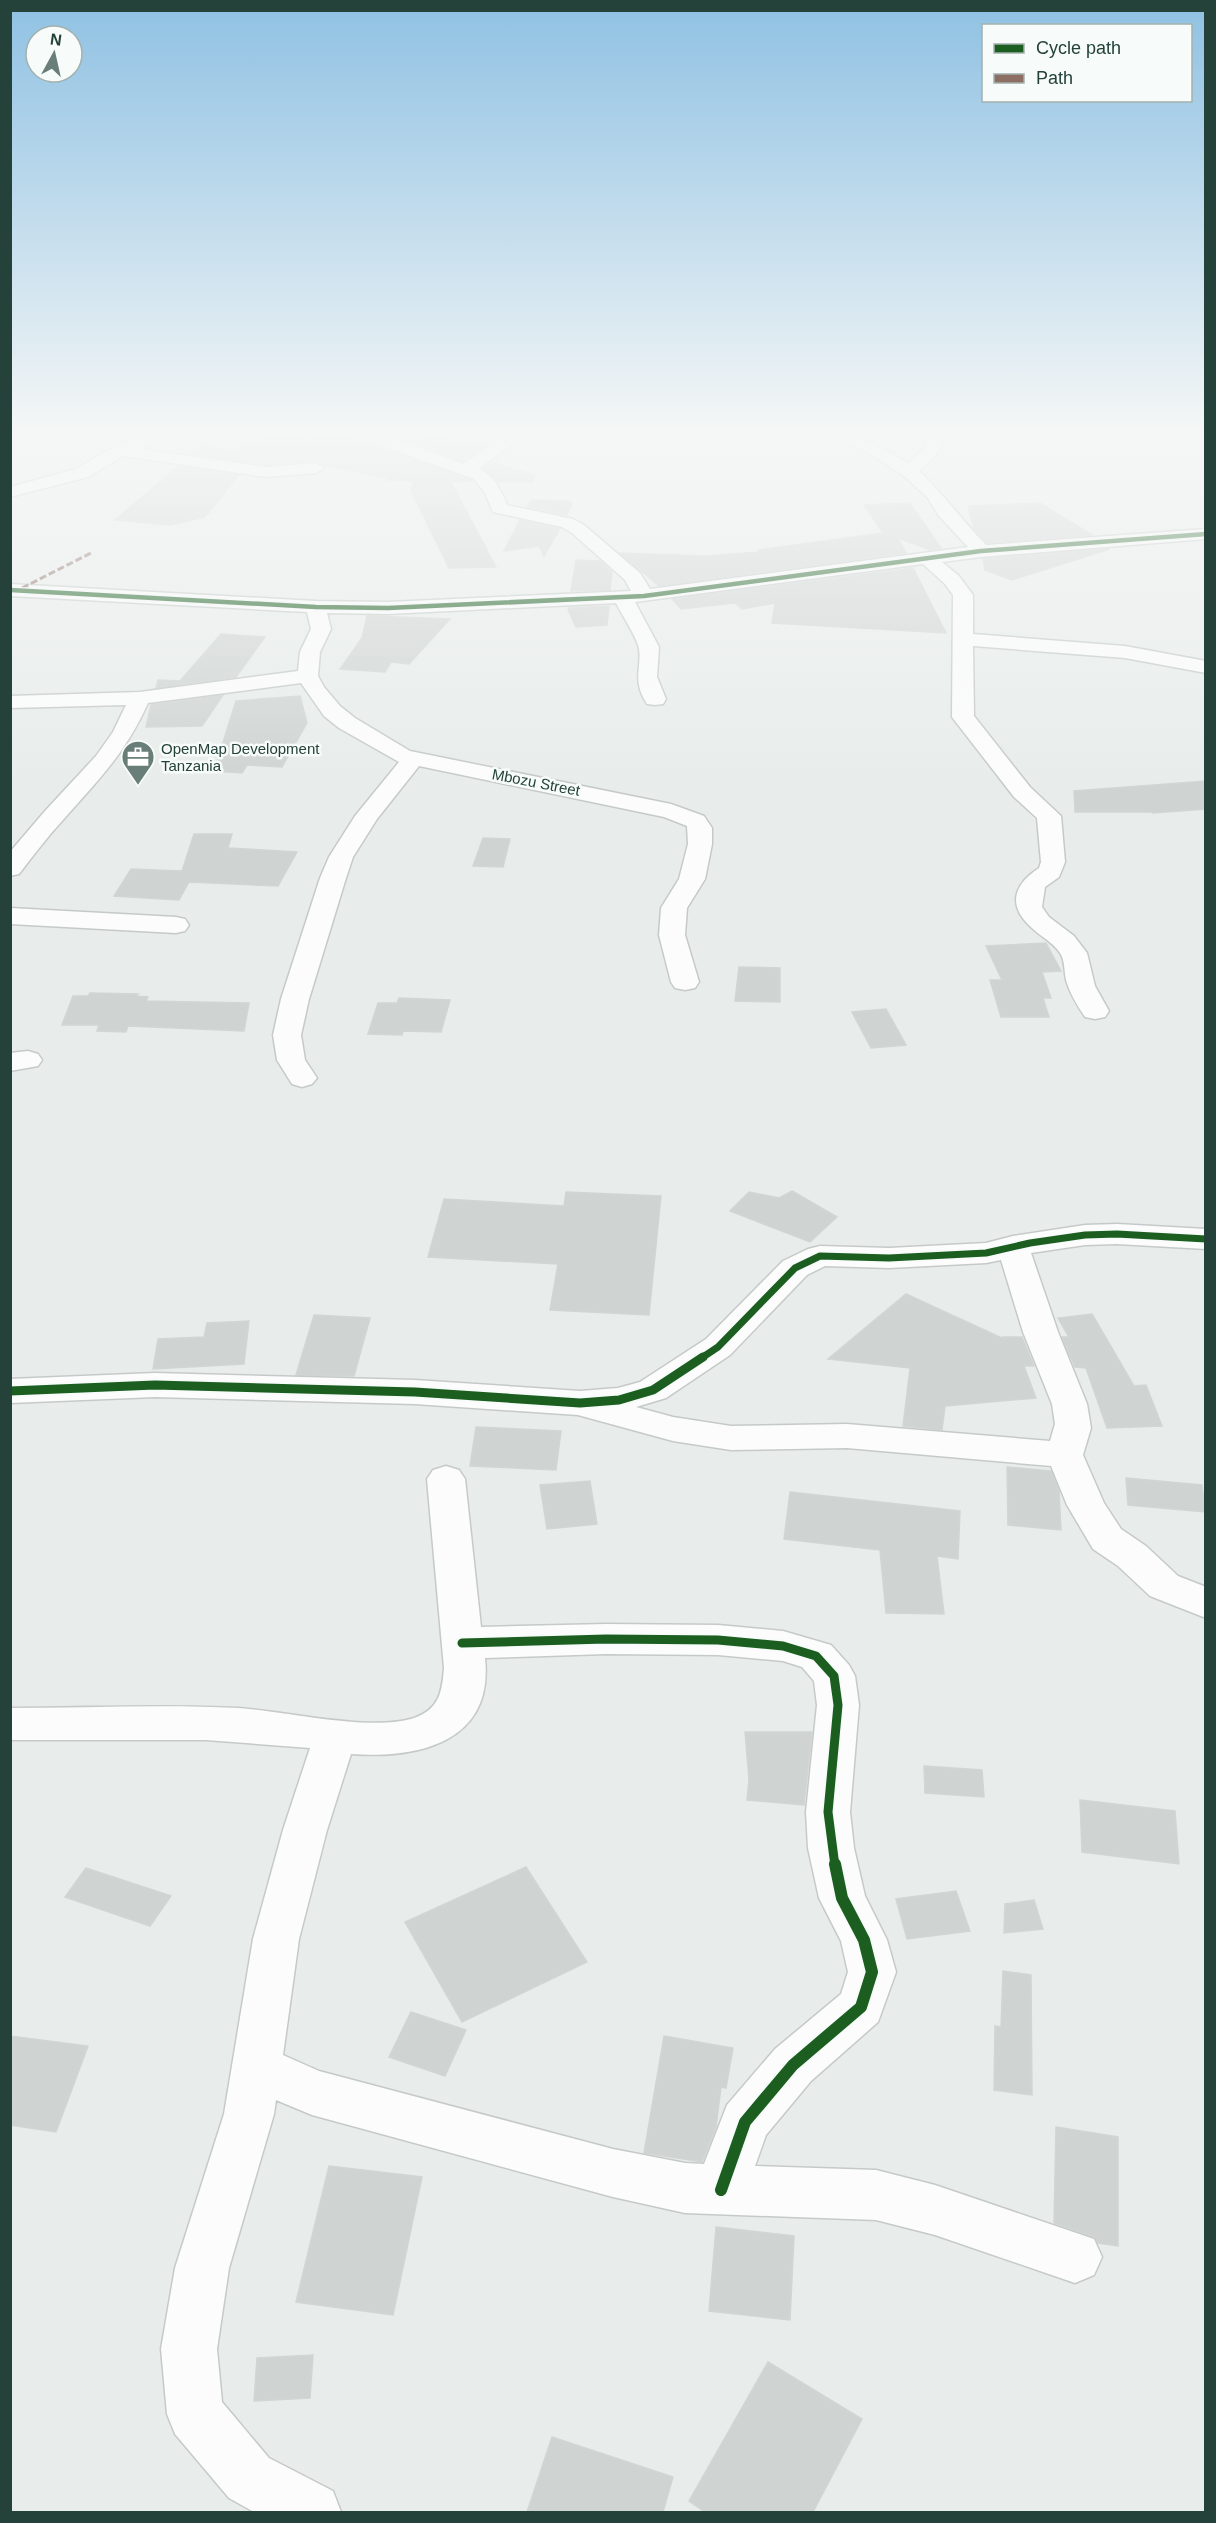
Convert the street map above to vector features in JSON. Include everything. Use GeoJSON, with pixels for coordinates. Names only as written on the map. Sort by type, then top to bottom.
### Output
{"type":"FeatureCollection","features":[{"type":"Feature","properties":{"kind":"street"},"geometry":{"type":"LineString","coordinates":[[604,552],[633,577],[644,596]]}},
{"type":"Feature","properties":{"kind":"street"},"geometry":{"type":"LineString","coordinates":[[10,590],[316,607],[388,608],[644,596],[927,558],[955,552]]}},
{"type":"Feature","properties":{"kind":"street"},"geometry":{"type":"LineString","coordinates":[[927,558],[952,580],[963,595],[963,717],[1022,792],[1049,816],[1053,862],[1050,872],[1034,883],[1029,903],[1034,917],[1072,949],[1086,998],[1095,1011]]}},
{"type":"Feature","properties":{"kind":"street"},"geometry":{"type":"LineString","coordinates":[[623,597],[649,647],[647,677],[655,699]]}},
{"type":"Feature","properties":{"kind":"street"},"geometry":{"type":"LineString","coordinates":[[10,702],[140,698],[308,676],[310,652],[321,629],[316,607]]}},
{"type":"Feature","properties":{"kind":"street"},"geometry":{"type":"LineString","coordinates":[[963,639],[1125,652],[1206,667]]}},
{"type":"Feature","properties":{"kind":"street","name":"Mbozu Street"},"geometry":{"type":"LineString","coordinates":[[308,676],[314,689],[340,717],[381,744],[413,759],[538,782],[670,811],[696,821],[700,828],[700,844],[692,879],[674,908],[672,934],[686,982]]}},
{"type":"Feature","properties":{"kind":"street"},"geometry":{"type":"LineString","coordinates":[[10,869],[53,816],[104,761],[124,732],[140,698]]}},
{"type":"Feature","properties":{"kind":"street"},"geometry":{"type":"LineString","coordinates":[[302,1078],[291,1060],[287,1035],[295,999],[333,878],[341,858],[367,816],[413,759]]}},
{"type":"Feature","properties":{"kind":"street"},"geometry":{"type":"LineString","coordinates":[[10,916],[176,925]]}},
{"type":"Feature","properties":{"kind":"street"},"geometry":{"type":"LineString","coordinates":[[10,1391],[155,1385],[415,1392],[580,1403],[619,1400],[653,1390],[718,1347],[795,1268],[813,1258],[839,1255],[889,1258],[930,1257],[986,1253],[1013,1246],[1085,1235],[1117,1234],[1206,1239]]}},
{"type":"Feature","properties":{"kind":"street"},"geometry":{"type":"LineString","coordinates":[[1013,1246],[1030,1306],[1068,1401],[1073,1422],[1065,1455],[1086,1505],[1107,1539],[1132,1556],[1164,1586],[1206,1604]]}},
{"type":"Feature","properties":{"kind":"street"},"geometry":{"type":"LineString","coordinates":[[580,1403],[673,1429],[731,1438],[847,1436],[1065,1455]]}},
{"type":"Feature","properties":{"kind":"street"},"geometry":{"type":"LineString","coordinates":[[10,1724],[200,1724],[271,1727],[335,1737],[384,1738],[425,1732],[447,1718],[462,1698],[465,1668],[446,1479]]}},
{"type":"Feature","properties":{"kind":"street"},"geometry":{"type":"LineString","coordinates":[[462,1643],[606,1639],[718,1640],[783,1646],[816,1656],[834,1676],[838,1705],[828,1812],[831,1848],[842,1898],[864,1940],[872,1972],[861,2007],[793,2065],[745,2122],[721,2190]]}},
{"type":"Feature","properties":{"kind":"street"},"geometry":{"type":"LineString","coordinates":[[312,2512],[249,2478],[195,2414],[189,2349],[202,2268],[249,2114],[276,1939],[305,1830],[335,1737]]}},
{"type":"Feature","properties":{"kind":"street"},"geometry":{"type":"LineString","coordinates":[[255,2066],[312,2092],[613,2173],[686,2188],[876,2195],[935,2210],[1075,2258]]}},
{"type":"Feature","properties":{"kind":"building"},"geometry":{"type":"Polygon","coordinates":[[[441,552],[488,552],[496,567],[449,568],[441,552]]]}},
{"type":"Feature","properties":{"kind":"building"},"geometry":{"type":"Polygon","coordinates":[[[759,552],[906,553],[659,586],[620,553],[705,556],[759,552]]]}},
{"type":"Feature","properties":{"kind":"building"},"geometry":{"type":"Polygon","coordinates":[[[1101,552],[1012,580],[985,570],[983,559],[1101,552]]]}},
{"type":"Feature","properties":{"kind":"building"},"geometry":{"type":"Polygon","coordinates":[[[576,560],[600,561],[612,572],[610,590],[571,591],[576,560]]]}},
{"type":"Feature","properties":{"kind":"building"},"geometry":{"type":"Polygon","coordinates":[[[913,568],[946,633],[772,623],[775,603],[742,609],[735,603],[681,609],[672,599],[913,568]]]}},
{"type":"Feature","properties":{"kind":"building"},"geometry":{"type":"Polygon","coordinates":[[[609,606],[607,625],[576,627],[568,610],[569,608],[609,606]]]}},
{"type":"Feature","properties":{"kind":"building"},"geometry":{"type":"Polygon","coordinates":[[[367,616],[450,619],[409,664],[391,662],[385,672],[340,669],[362,638],[367,616]]]}},
{"type":"Feature","properties":{"kind":"building"},"geometry":{"type":"Polygon","coordinates":[[[221,634],[265,637],[236,677],[156,688],[158,680],[180,681],[221,634]]]}},
{"type":"Feature","properties":{"kind":"building"},"geometry":{"type":"Polygon","coordinates":[[[223,695],[202,726],[146,727],[151,705],[223,695]]]}},
{"type":"Feature","properties":{"kind":"building"},"geometry":{"type":"Polygon","coordinates":[[[300,696],[307,723],[282,767],[247,765],[242,773],[214,771],[236,701],[300,696]]]}},
{"type":"Feature","properties":{"kind":"building"},"geometry":{"type":"Polygon","coordinates":[[[1206,781],[1206,809],[1153,813],[1075,812],[1074,791],[1206,781]]]}},
{"type":"Feature","properties":{"kind":"building"},"geometry":{"type":"Polygon","coordinates":[[[194,834],[232,834],[228,848],[297,852],[278,886],[189,882],[179,900],[114,896],[131,869],[182,871],[194,834]]]}},
{"type":"Feature","properties":{"kind":"building"},"geometry":{"type":"Polygon","coordinates":[[[483,838],[510,839],[503,867],[473,866],[483,838]]]}},
{"type":"Feature","properties":{"kind":"building"},"geometry":{"type":"Polygon","coordinates":[[[1046,943],[1061,971],[1042,972],[1051,998],[1043,998],[1049,1017],[1001,1017],[990,980],[1002,980],[986,946],[1046,943]]]}},
{"type":"Feature","properties":{"kind":"building"},"geometry":{"type":"Polygon","coordinates":[[[739,967],[780,968],[780,1002],[735,1001],[739,967]]]}},
{"type":"Feature","properties":{"kind":"building"},"geometry":{"type":"Polygon","coordinates":[[[90,993],[138,994],[136,996],[148,997],[146,1001],[249,1003],[244,1031],[128,1026],[126,1032],[97,1031],[99,1025],[62,1025],[73,996],[88,996],[90,993]]]}},
{"type":"Feature","properties":{"kind":"building"},"geometry":{"type":"Polygon","coordinates":[[[399,998],[450,1000],[441,1032],[403,1031],[402,1035],[368,1034],[378,1003],[397,1003],[399,998]]]}},
{"type":"Feature","properties":{"kind":"building"},"geometry":{"type":"Polygon","coordinates":[[[886,1009],[906,1045],[871,1048],[852,1012],[886,1009]]]}},
{"type":"Feature","properties":{"kind":"building"},"geometry":{"type":"Polygon","coordinates":[[[792,1191],[837,1217],[810,1242],[730,1211],[749,1192],[779,1198],[792,1191]]]}},
{"type":"Feature","properties":{"kind":"building"},"geometry":{"type":"Polygon","coordinates":[[[566,1192],[661,1196],[649,1315],[550,1310],[558,1264],[428,1257],[444,1199],[564,1206],[566,1192]]]}},
{"type":"Feature","properties":{"kind":"building"},"geometry":{"type":"Polygon","coordinates":[[[906,1294],[1004,1339],[1003,1337],[1022,1337],[1034,1366],[1024,1366],[1036,1398],[945,1406],[942,1430],[903,1426],[910,1368],[828,1359],[906,1294]]]}},
{"type":"Feature","properties":{"kind":"building"},"geometry":{"type":"Polygon","coordinates":[[[1092,1314],[1134,1386],[1146,1385],[1162,1426],[1107,1428],[1086,1368],[1075,1367],[1062,1337],[1069,1337],[1058,1318],[1092,1314]]]}},
{"type":"Feature","properties":{"kind":"building"},"geometry":{"type":"Polygon","coordinates":[[[314,1315],[370,1318],[354,1376],[296,1375],[314,1315]]]}},
{"type":"Feature","properties":{"kind":"building"},"geometry":{"type":"Polygon","coordinates":[[[249,1321],[244,1364],[153,1369],[158,1339],[204,1337],[207,1323],[249,1321]]]}},
{"type":"Feature","properties":{"kind":"building"},"geometry":{"type":"Polygon","coordinates":[[[476,1427],[561,1431],[556,1470],[470,1466],[476,1427]]]}},
{"type":"Feature","properties":{"kind":"building"},"geometry":{"type":"Polygon","coordinates":[[[1007,1467],[1051,1471],[1059,1491],[1061,1530],[1008,1525],[1007,1467]]]}},
{"type":"Feature","properties":{"kind":"building"},"geometry":{"type":"Polygon","coordinates":[[[1126,1478],[1202,1485],[1205,1512],[1128,1505],[1126,1478]]]}},
{"type":"Feature","properties":{"kind":"building"},"geometry":{"type":"Polygon","coordinates":[[[590,1481],[597,1524],[547,1529],[540,1485],[590,1481]]]}},
{"type":"Feature","properties":{"kind":"building"},"geometry":{"type":"Polygon","coordinates":[[[790,1492],[960,1511],[958,1559],[937,1556],[944,1614],[886,1613],[880,1550],[784,1539],[790,1492]]]}},
{"type":"Feature","properties":{"kind":"building"},"geometry":{"type":"Polygon","coordinates":[[[745,1732],[812,1732],[804,1805],[747,1800],[749,1780],[745,1732]]]}},
{"type":"Feature","properties":{"kind":"building"},"geometry":{"type":"Polygon","coordinates":[[[924,1766],[982,1770],[984,1797],[925,1793],[924,1766]]]}},
{"type":"Feature","properties":{"kind":"building"},"geometry":{"type":"Polygon","coordinates":[[[1080,1800],[1175,1811],[1179,1864],[1082,1852],[1080,1800]]]}},
{"type":"Feature","properties":{"kind":"building"},"geometry":{"type":"Polygon","coordinates":[[[526,1867],[587,1962],[462,2022],[405,1922],[526,1867]]]}},
{"type":"Feature","properties":{"kind":"building"},"geometry":{"type":"Polygon","coordinates":[[[86,1868],[171,1896],[150,1926],[65,1897],[86,1868]]]}},
{"type":"Feature","properties":{"kind":"building"},"geometry":{"type":"Polygon","coordinates":[[[956,1891],[970,1931],[907,1939],[896,1899],[956,1891]]]}},
{"type":"Feature","properties":{"kind":"building"},"geometry":{"type":"Polygon","coordinates":[[[1034,1900],[1043,1929],[1004,1933],[1005,1904],[1034,1900]]]}},
{"type":"Feature","properties":{"kind":"building"},"geometry":{"type":"Polygon","coordinates":[[[1003,1971],[1031,1975],[1032,2095],[994,2090],[995,2026],[1001,2027],[1003,1971]]]}},
{"type":"Feature","properties":{"kind":"building"},"geometry":{"type":"Polygon","coordinates":[[[411,2012],[466,2030],[445,2076],[389,2057],[411,2012]]]}},
{"type":"Feature","properties":{"kind":"building"},"geometry":{"type":"Polygon","coordinates":[[[10,2036],[88,2046],[56,2132],[10,2125],[10,2036]]]}},
{"type":"Feature","properties":{"kind":"building"},"geometry":{"type":"Polygon","coordinates":[[[664,2036],[733,2048],[726,2088],[721,2087],[716,2127],[702,2162],[644,2153],[664,2036]]]}},
{"type":"Feature","properties":{"kind":"building"},"geometry":{"type":"Polygon","coordinates":[[[1056,2127],[1118,2137],[1118,2246],[1098,2243],[1095,2237],[1054,2223],[1056,2127]]]}},
{"type":"Feature","properties":{"kind":"building"},"geometry":{"type":"Polygon","coordinates":[[[329,2166],[422,2177],[393,2315],[296,2302],[329,2166]]]}},
{"type":"Feature","properties":{"kind":"building"},"geometry":{"type":"Polygon","coordinates":[[[716,2227],[794,2236],[790,2320],[709,2311],[716,2227]]]}},
{"type":"Feature","properties":{"kind":"building"},"geometry":{"type":"Polygon","coordinates":[[[313,2355],[310,2398],[254,2401],[257,2358],[313,2355]]]}},
{"type":"Feature","properties":{"kind":"building"},"geometry":{"type":"Polygon","coordinates":[[[768,2362],[862,2419],[813,2512],[705,2512],[689,2501],[768,2362]]]}},
{"type":"Feature","properties":{"kind":"building"},"geometry":{"type":"Polygon","coordinates":[[[552,2437],[673,2477],[663,2512],[527,2512],[552,2437]]]}},
{"type":"Feature","properties":{"kind":"marked path"},"geometry":{"type":"LineString","coordinates":[[22,588],[91,553]]}},
{"type":"Feature","properties":{"kind":"cycle path"},"geometry":{"type":"LineString","coordinates":[[10,590],[316,607],[388,608],[644,596],[975,552]]}},
{"type":"Feature","properties":{"kind":"cycle path"},"geometry":{"type":"LineString","coordinates":[[10,1391],[155,1385],[415,1392],[580,1403],[619,1400],[653,1390],[718,1347],[795,1268],[820,1256],[889,1258],[986,1253],[1030,1243],[1085,1235],[1117,1234],[1206,1239]]}},
{"type":"Feature","properties":{"kind":"cycle path"},"geometry":{"type":"LineString","coordinates":[[462,1643],[606,1639],[718,1640],[783,1646],[816,1656],[834,1676],[838,1705],[828,1812],[831,1848],[842,1898],[864,1940],[872,1972],[861,2007],[793,2065],[745,2122],[721,2190]]}},
{"type":"Feature","properties":{"kind":"place","name":"OpenMap Development Tanzania"},"geometry":{"type":"Point","coordinates":[138,786]}}]}
